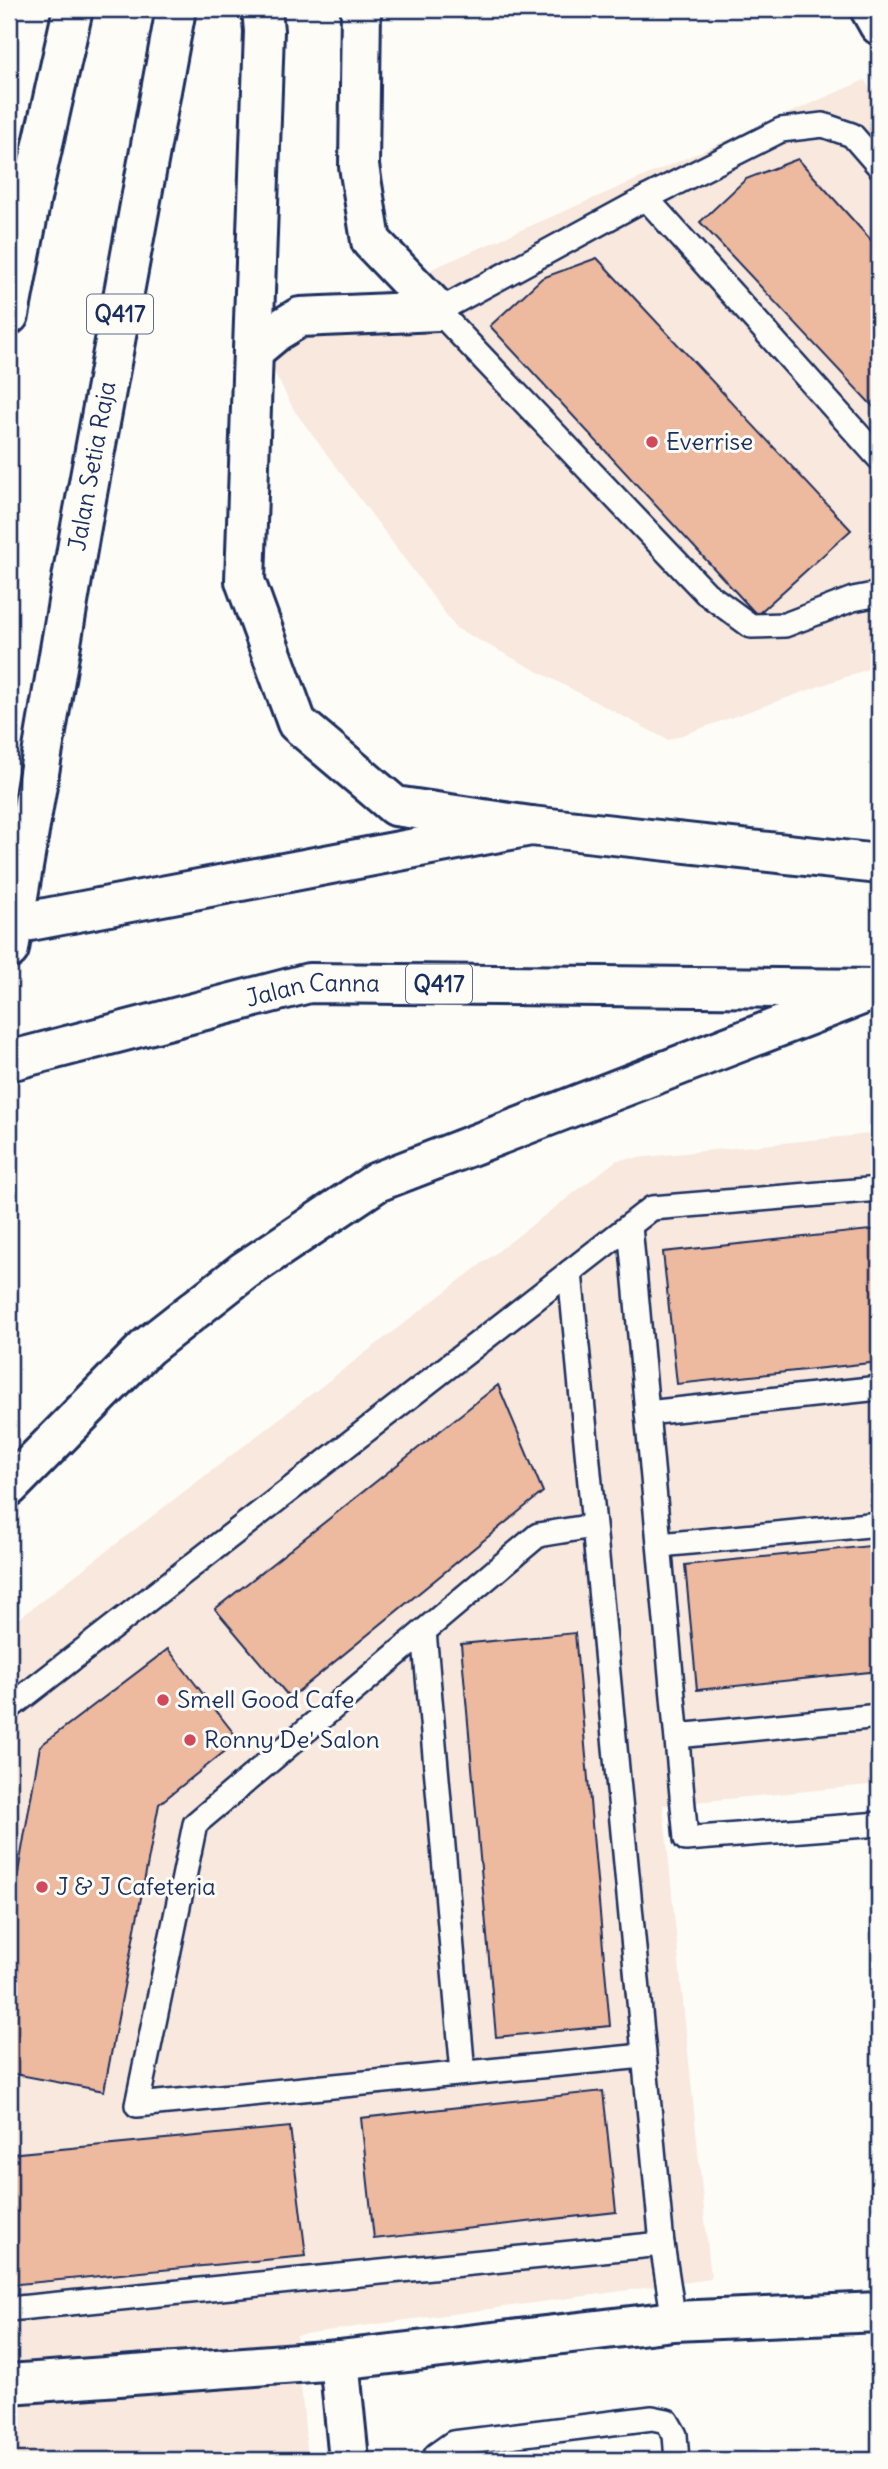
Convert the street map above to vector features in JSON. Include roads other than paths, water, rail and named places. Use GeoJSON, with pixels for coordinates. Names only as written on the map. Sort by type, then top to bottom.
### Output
{"type":"FeatureCollection","features":[{"type":"Feature","properties":{"kind":"main road"},"geometry":{"type":"LineString","coordinates":[[9,315],[31,198],[73,9]]}},
{"type":"Feature","properties":{"kind":"main road","name":"Jalan Setia Raja"},"geometry":{"type":"LineString","coordinates":[[10,932],[79,532],[176,9]]}},
{"type":"Feature","properties":{"kind":"main road"},"geometry":{"type":"LineString","coordinates":[[262,9],[245,581],[298,723],[395,806],[531,827]]}},
{"type":"Feature","properties":{"kind":"main road"},"geometry":{"type":"LineString","coordinates":[[361,9],[359,166],[371,241],[438,311]]}},
{"type":"Feature","properties":{"kind":"main road"},"geometry":{"type":"LineString","coordinates":[[870,9],[879,25]]}},
{"type":"Feature","properties":{"kind":"main road"},"geometry":{"type":"LineString","coordinates":[[253,351],[277,331],[300,317],[438,311]]}},
{"type":"Feature","properties":{"kind":"main road","name":"Q417"},"geometry":{"type":"LineString","coordinates":[[10,932],[531,827],[879,864]]}},
{"type":"Feature","properties":{"kind":"main road","name":"Jalan Canna"},"geometry":{"type":"LineString","coordinates":[[9,1061],[309,983],[878,989]]}},
{"type":"Feature","properties":{"kind":"main road"},"geometry":{"type":"LineString","coordinates":[[9,1486],[147,1348],[244,1271],[377,1182],[878,989]]}},
{"type":"Feature","properties":{"kind":"main road"},"geometry":{"type":"LineString","coordinates":[[9,2384],[339,2360],[674,2321],[879,2312]]}},
{"type":"Feature","properties":{"kind":"main road"},"geometry":{"type":"LineString","coordinates":[[339,2360],[349,2460]]}},
{"type":"Feature","properties":{"kind":"lane"},"geometry":{"type":"LineString","coordinates":[[879,166],[852,135],[823,125],[781,130],[646,198],[438,311],[706,593],[751,626],[785,625],[853,599],[879,594]]}},
{"type":"Feature","properties":{"kind":"lane"},"geometry":{"type":"LineString","coordinates":[[646,198],[879,458]]}},
{"type":"Feature","properties":{"kind":"lane"},"geometry":{"type":"LineString","coordinates":[[9,1708],[652,1208],[879,1189]]}},
{"type":"Feature","properties":{"kind":"lane"},"geometry":{"type":"LineString","coordinates":[[630,1226],[686,1839],[879,1824]]}},
{"type":"Feature","properties":{"kind":"lane"},"geometry":{"type":"LineString","coordinates":[[569,1272],[643,2056],[662,2244],[674,2321]]}},
{"type":"Feature","properties":{"kind":"lane"},"geometry":{"type":"LineString","coordinates":[[647,1413],[879,1388]]}},
{"type":"Feature","properties":{"kind":"lane"},"geometry":{"type":"LineString","coordinates":[[660,1545],[879,1524]]}},
{"type":"Feature","properties":{"kind":"lane"},"geometry":{"type":"LineString","coordinates":[[593,1526],[538,1535],[195,1824],[137,2105],[643,2056]]}},
{"type":"Feature","properties":{"kind":"lane"},"geometry":{"type":"LineString","coordinates":[[424,1631],[463,2073]]}},
{"type":"Feature","properties":{"kind":"lane"},"geometry":{"type":"LineString","coordinates":[[677,1736],[879,1716]]}},
{"type":"Feature","properties":{"kind":"lane"},"geometry":{"type":"LineString","coordinates":[[9,2309],[662,2244]]}},
{"type":"Feature","properties":{"kind":"lane"},"geometry":{"type":"LineString","coordinates":[[434,2460],[436,2455],[453,2443],[652,2418],[667,2421],[675,2435],[677,2460]]}},
{"type":"Feature","properties":{"kind":"place","name":"Everrise"},"geometry":{"type":"Point","coordinates":[652,442]}},
{"type":"Feature","properties":{"kind":"place","name":"Smell Good Cafe"},"geometry":{"type":"Point","coordinates":[163,1700]}},
{"type":"Feature","properties":{"kind":"place","name":"Ronny De' Salon"},"geometry":{"type":"Point","coordinates":[190,1740]}},
{"type":"Feature","properties":{"kind":"place","name":"J & J Cafeteria"},"geometry":{"type":"Point","coordinates":[42,1887]}}]}
